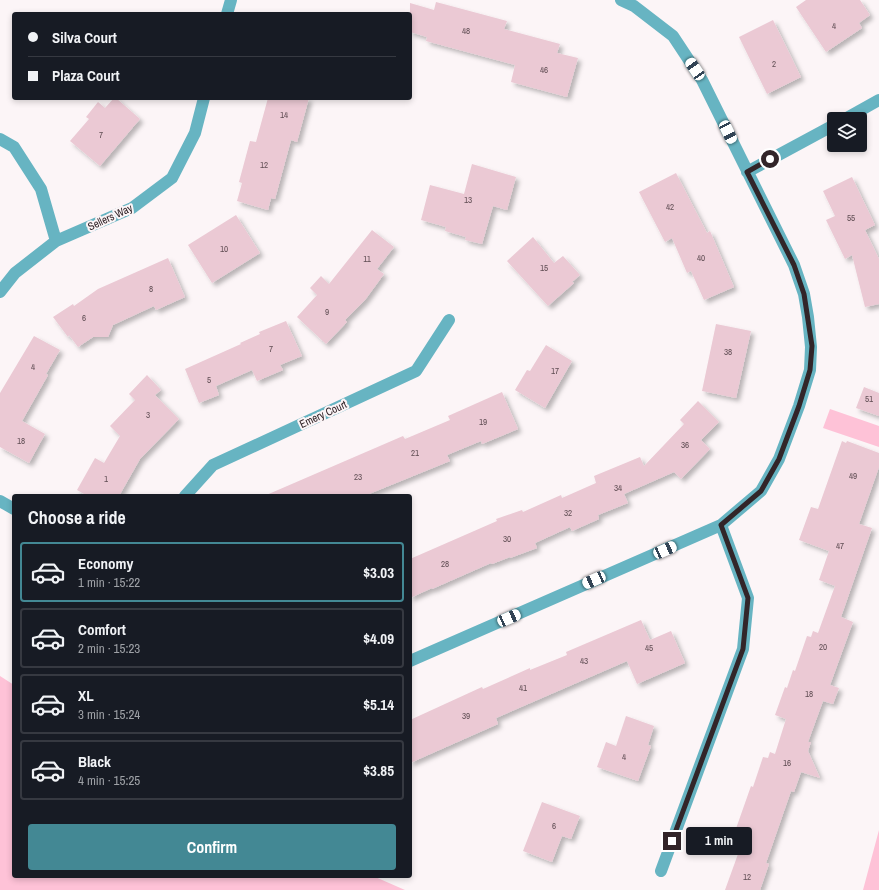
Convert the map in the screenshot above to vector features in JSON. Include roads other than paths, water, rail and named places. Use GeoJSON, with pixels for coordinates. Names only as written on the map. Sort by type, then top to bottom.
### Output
{"type":"FeatureCollection","features":[{"type":"Feature","properties":{"kind":"street"},"geometry":{"type":"LineString","coordinates":[[228,12],[231,0]]}},
{"type":"Feature","properties":{"kind":"street"},"geometry":{"type":"LineString","coordinates":[[412,660],[721,525],[761,491],[779,459],[799,406],[810,370],[812,346],[804,294],[794,265],[702,80],[673,36],[634,6],[621,0]]}},
{"type":"Feature","properties":{"kind":"street","name":"Sellers Way"},"geometry":{"type":"LineString","coordinates":[[0,292],[15,273],[56,241],[132,208],[172,178],[195,133],[203,100]]}},
{"type":"Feature","properties":{"kind":"street"},"geometry":{"type":"LineString","coordinates":[[857,112],[879,100]]}},
{"type":"Feature","properties":{"kind":"street"},"geometry":{"type":"LineString","coordinates":[[747,172],[827,129]]}},
{"type":"Feature","properties":{"kind":"street"},"geometry":{"type":"LineString","coordinates":[[0,139],[14,147],[41,189],[56,241]]}},
{"type":"Feature","properties":{"kind":"street","name":"Emery Court"},"geometry":{"type":"LineString","coordinates":[[187,494],[213,465],[416,371],[449,320]]}},
{"type":"Feature","properties":{"kind":"street"},"geometry":{"type":"LineString","coordinates":[[0,501],[12,508]]}},
{"type":"Feature","properties":{"kind":"street"},"geometry":{"type":"LineString","coordinates":[[661,870],[743,649],[748,598],[721,525]]}}]}
